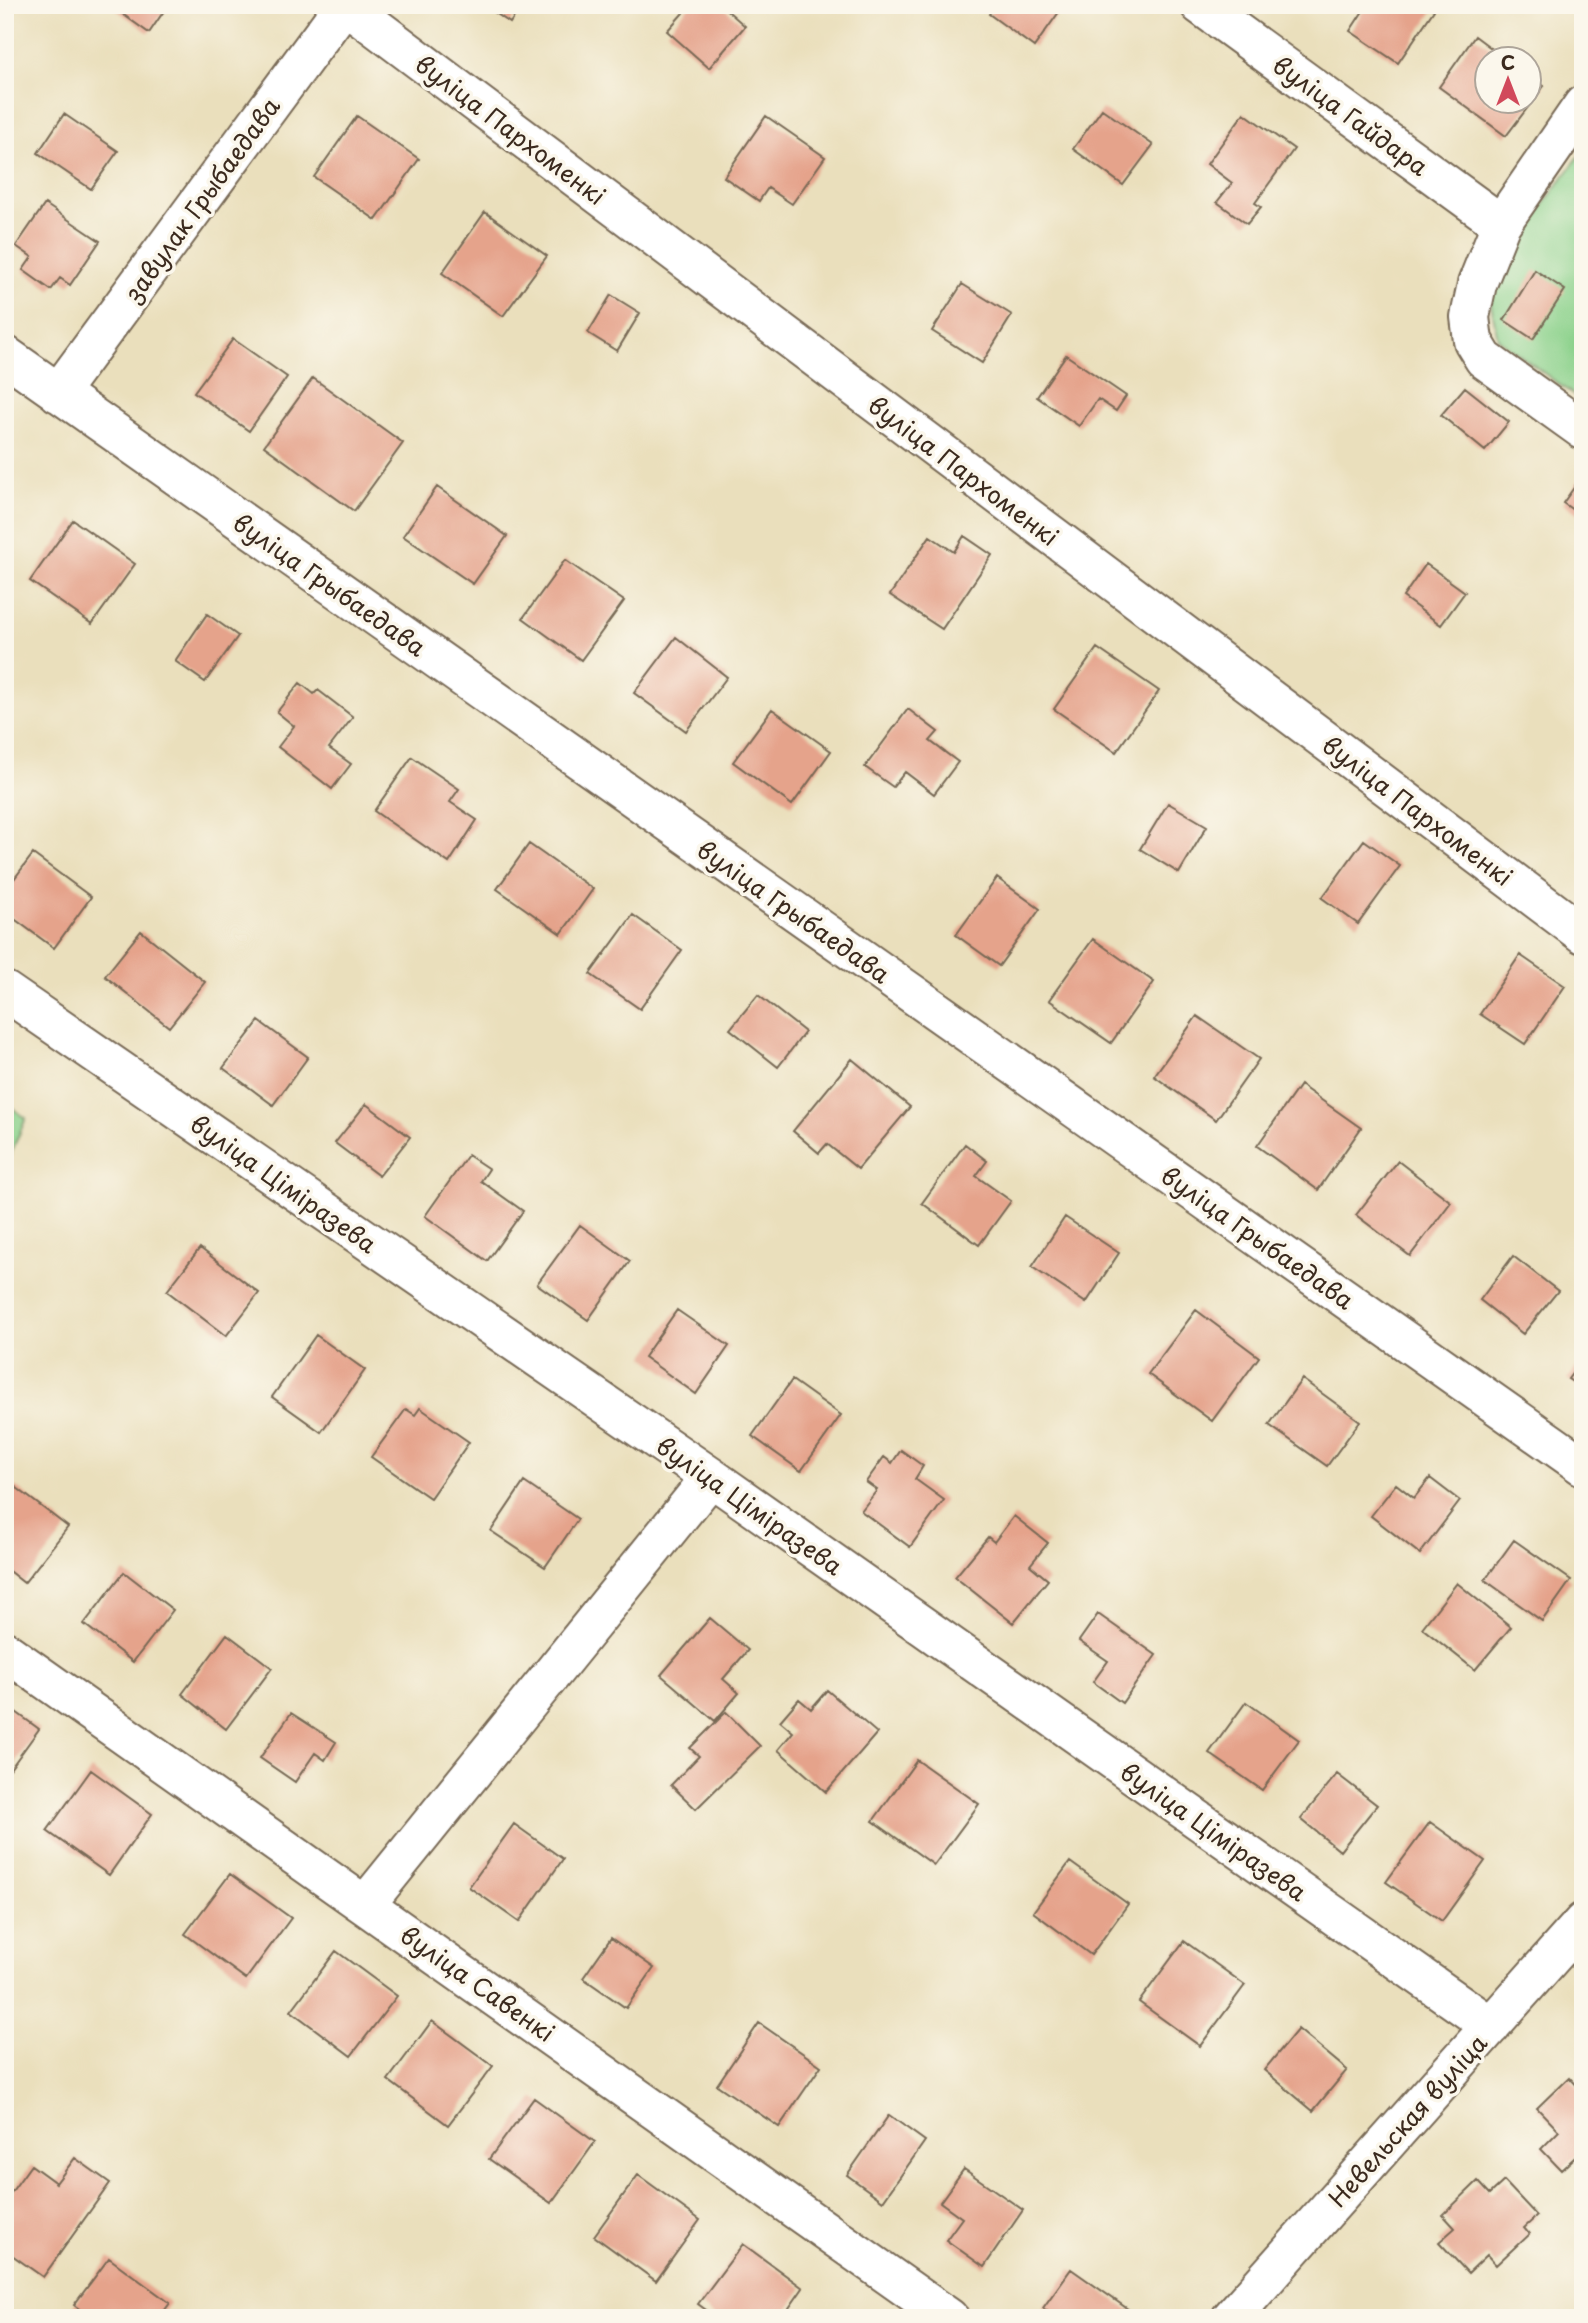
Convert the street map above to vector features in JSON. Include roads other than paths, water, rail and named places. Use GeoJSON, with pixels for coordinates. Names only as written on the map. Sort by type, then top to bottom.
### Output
{"type":"FeatureCollection","features":[{"type":"Feature","properties":{"kind":"street","name":"завулак Грыбаедава"},"geometry":{"type":"LineString","coordinates":[[58,393],[345,5]]}},
{"type":"Feature","properties":{"kind":"street","name":"вуліца Пархоменкі"},"geometry":{"type":"LineString","coordinates":[[345,5],[1583,934]]}},
{"type":"Feature","properties":{"kind":"street","name":"вуліца Гайдара"},"geometry":{"type":"LineString","coordinates":[[1200,5],[1502,224]]}},
{"type":"Feature","properties":{"kind":"street"},"geometry":{"type":"LineString","coordinates":[[1583,105],[1502,224],[1477,284],[1470,317],[1473,341],[1484,359],[1583,430]]}},
{"type":"Feature","properties":{"kind":"street","name":"вуліца Грыбаедава"},"geometry":{"type":"LineString","coordinates":[[5,355],[1583,1466]]}},
{"type":"Feature","properties":{"kind":"street","name":"вуліца Ціміразева"},"geometry":{"type":"LineString","coordinates":[[5,991],[711,1477],[1491,2026]]}},
{"type":"Feature","properties":{"kind":"street"},"geometry":{"type":"LineString","coordinates":[[366,1904],[711,1477]]}},
{"type":"Feature","properties":{"kind":"street","name":"вуліца Савенкі"},"geometry":{"type":"LineString","coordinates":[[5,1651],[949,2318]]}},
{"type":"Feature","properties":{"kind":"street","name":"Невельская вуліца"},"geometry":{"type":"LineString","coordinates":[[1231,2318],[1583,1922]]}}]}
